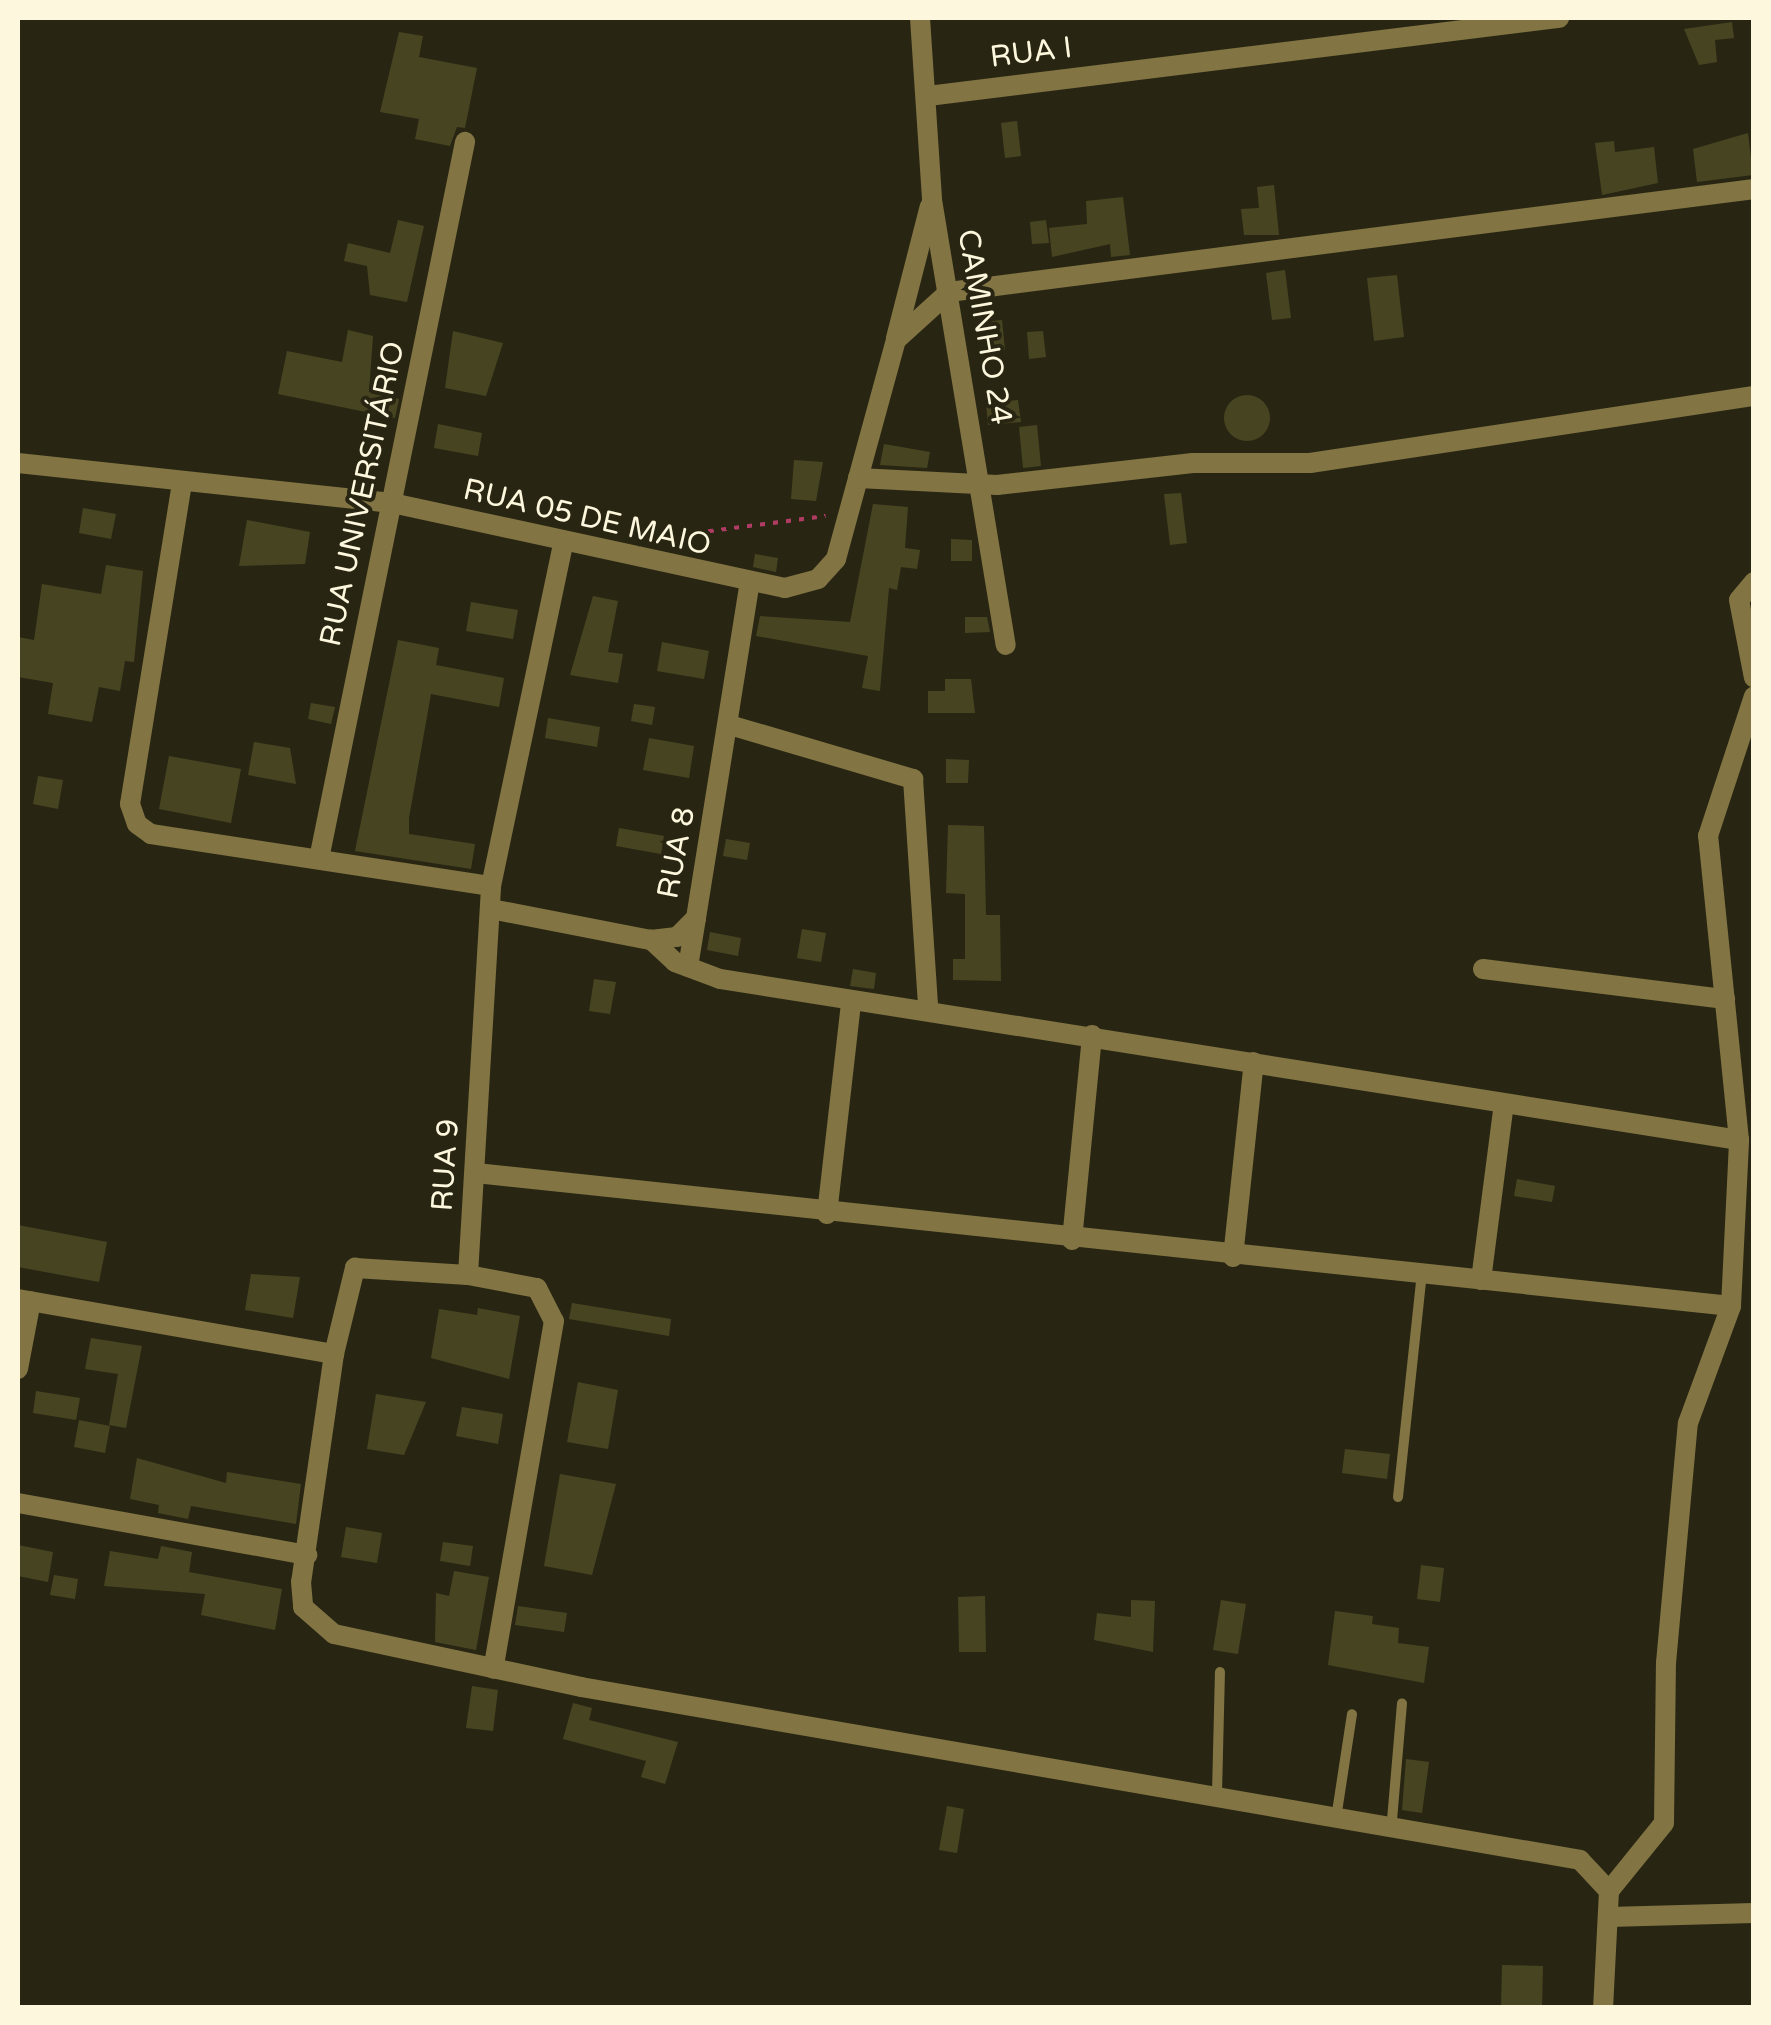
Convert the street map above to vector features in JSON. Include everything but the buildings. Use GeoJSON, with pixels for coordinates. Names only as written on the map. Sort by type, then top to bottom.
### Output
{"type":"FeatureCollection","features":[{"type":"Feature","properties":{"kind":"street","name":"CAMINHO 24"},"geometry":{"type":"LineString","coordinates":[[920,18],[932,200],[1006,645]]}},
{"type":"Feature","properties":{"kind":"street","name":"RUA I"},"geometry":{"type":"LineString","coordinates":[[928,96],[1559,18]]}},
{"type":"Feature","properties":{"kind":"street","name":"RUA UNIVERSITÁRIO"},"geometry":{"type":"LineString","coordinates":[[319,859],[466,142]]}},
{"type":"Feature","properties":{"kind":"street"},"geometry":{"type":"LineString","coordinates":[[896,340],[949,292],[1754,189]]}},
{"type":"Feature","properties":{"kind":"street","name":"RUA 05 DE MAIO"},"geometry":{"type":"LineString","coordinates":[[18,463],[392,503],[749,588],[818,579],[836,559],[932,200]]}},
{"type":"Feature","properties":{"kind":"street"},"geometry":{"type":"LineString","coordinates":[[858,478],[979,479],[1310,463],[1754,396]]}},
{"type":"Feature","properties":{"kind":"street"},"geometry":{"type":"LineString","coordinates":[[182,483],[132,816],[151,834],[491,886]]}},
{"type":"Feature","properties":{"kind":"street","name":"RUA 9"},"geometry":{"type":"LineString","coordinates":[[468,1275],[491,886],[564,541]]}},
{"type":"Feature","properties":{"kind":"street"},"geometry":{"type":"LineString","coordinates":[[1754,582],[1739,600],[1754,678]]}},
{"type":"Feature","properties":{"kind":"street","name":"RUA 8"},"geometry":{"type":"LineString","coordinates":[[491,910],[651,940],[676,936],[696,918],[733,726],[749,588]]}},
{"type":"Feature","properties":{"kind":"street"},"geometry":{"type":"LineString","coordinates":[[1602,2008],[1609,1891],[1664,1823],[1666,1663],[1688,1424],[1731,1306],[1739,1140],[1708,836],[1754,696]]}},
{"type":"Feature","properties":{"kind":"street"},"geometry":{"type":"LineString","coordinates":[[733,726],[913,779],[928,1007]]}},
{"type":"Feature","properties":{"kind":"street"},"geometry":{"type":"LineString","coordinates":[[688,967],[696,918]]}},
{"type":"Feature","properties":{"kind":"street"},"geometry":{"type":"LineString","coordinates":[[651,940],[688,967],[851,1002],[928,1007],[1739,1140]]}},
{"type":"Feature","properties":{"kind":"street"},"geometry":{"type":"LineString","coordinates":[[1483,969],[1724,1000]]}},
{"type":"Feature","properties":{"kind":"street"},"geometry":{"type":"LineString","coordinates":[[827,1214],[851,1002]]}},
{"type":"Feature","properties":{"kind":"street"},"geometry":{"type":"LineString","coordinates":[[1072,1240],[1092,1035]]}},
{"type":"Feature","properties":{"kind":"street"},"geometry":{"type":"LineString","coordinates":[[1233,1257],[1254,1062]]}},
{"type":"Feature","properties":{"kind":"street"},"geometry":{"type":"LineString","coordinates":[[1480,1280],[1504,1103]]}},
{"type":"Feature","properties":{"kind":"street"},"geometry":{"type":"LineString","coordinates":[[476,1173],[1422,1280],[1480,1280],[1731,1306]]}},
{"type":"Feature","properties":{"kind":"street"},"geometry":{"type":"LineString","coordinates":[[494,1670],[554,1321],[537,1288],[468,1275],[356,1268],[334,1354],[301,1596],[320,1626],[494,1670],[1392,1820],[1580,1860],[1609,1891]]}},
{"type":"Feature","properties":{"kind":"street"},"geometry":{"type":"LineString","coordinates":[[18,1369],[24,1300],[334,1354]]}},
{"type":"Feature","properties":{"kind":"street"},"geometry":{"type":"LineString","coordinates":[[18,1503],[306,1555]]}},
{"type":"Feature","properties":{"kind":"street"},"geometry":{"type":"LineString","coordinates":[[1609,1917],[1754,1913]]}},
{"type":"Feature","properties":{"kind":"lane"},"geometry":{"type":"LineString","coordinates":[[1398,1497],[1422,1280]]}},
{"type":"Feature","properties":{"kind":"lane"},"geometry":{"type":"LineString","coordinates":[[1217,1793],[1220,1672]]}},
{"type":"Feature","properties":{"kind":"lane"},"geometry":{"type":"LineString","coordinates":[[1392,1820],[1402,1704]]}},
{"type":"Feature","properties":{"kind":"lane"},"geometry":{"type":"LineString","coordinates":[[1337,1812],[1352,1714]]}},
{"type":"Feature","properties":{"kind":"path"},"geometry":{"type":"LineString","coordinates":[[638,540],[848,513]]}}]}
